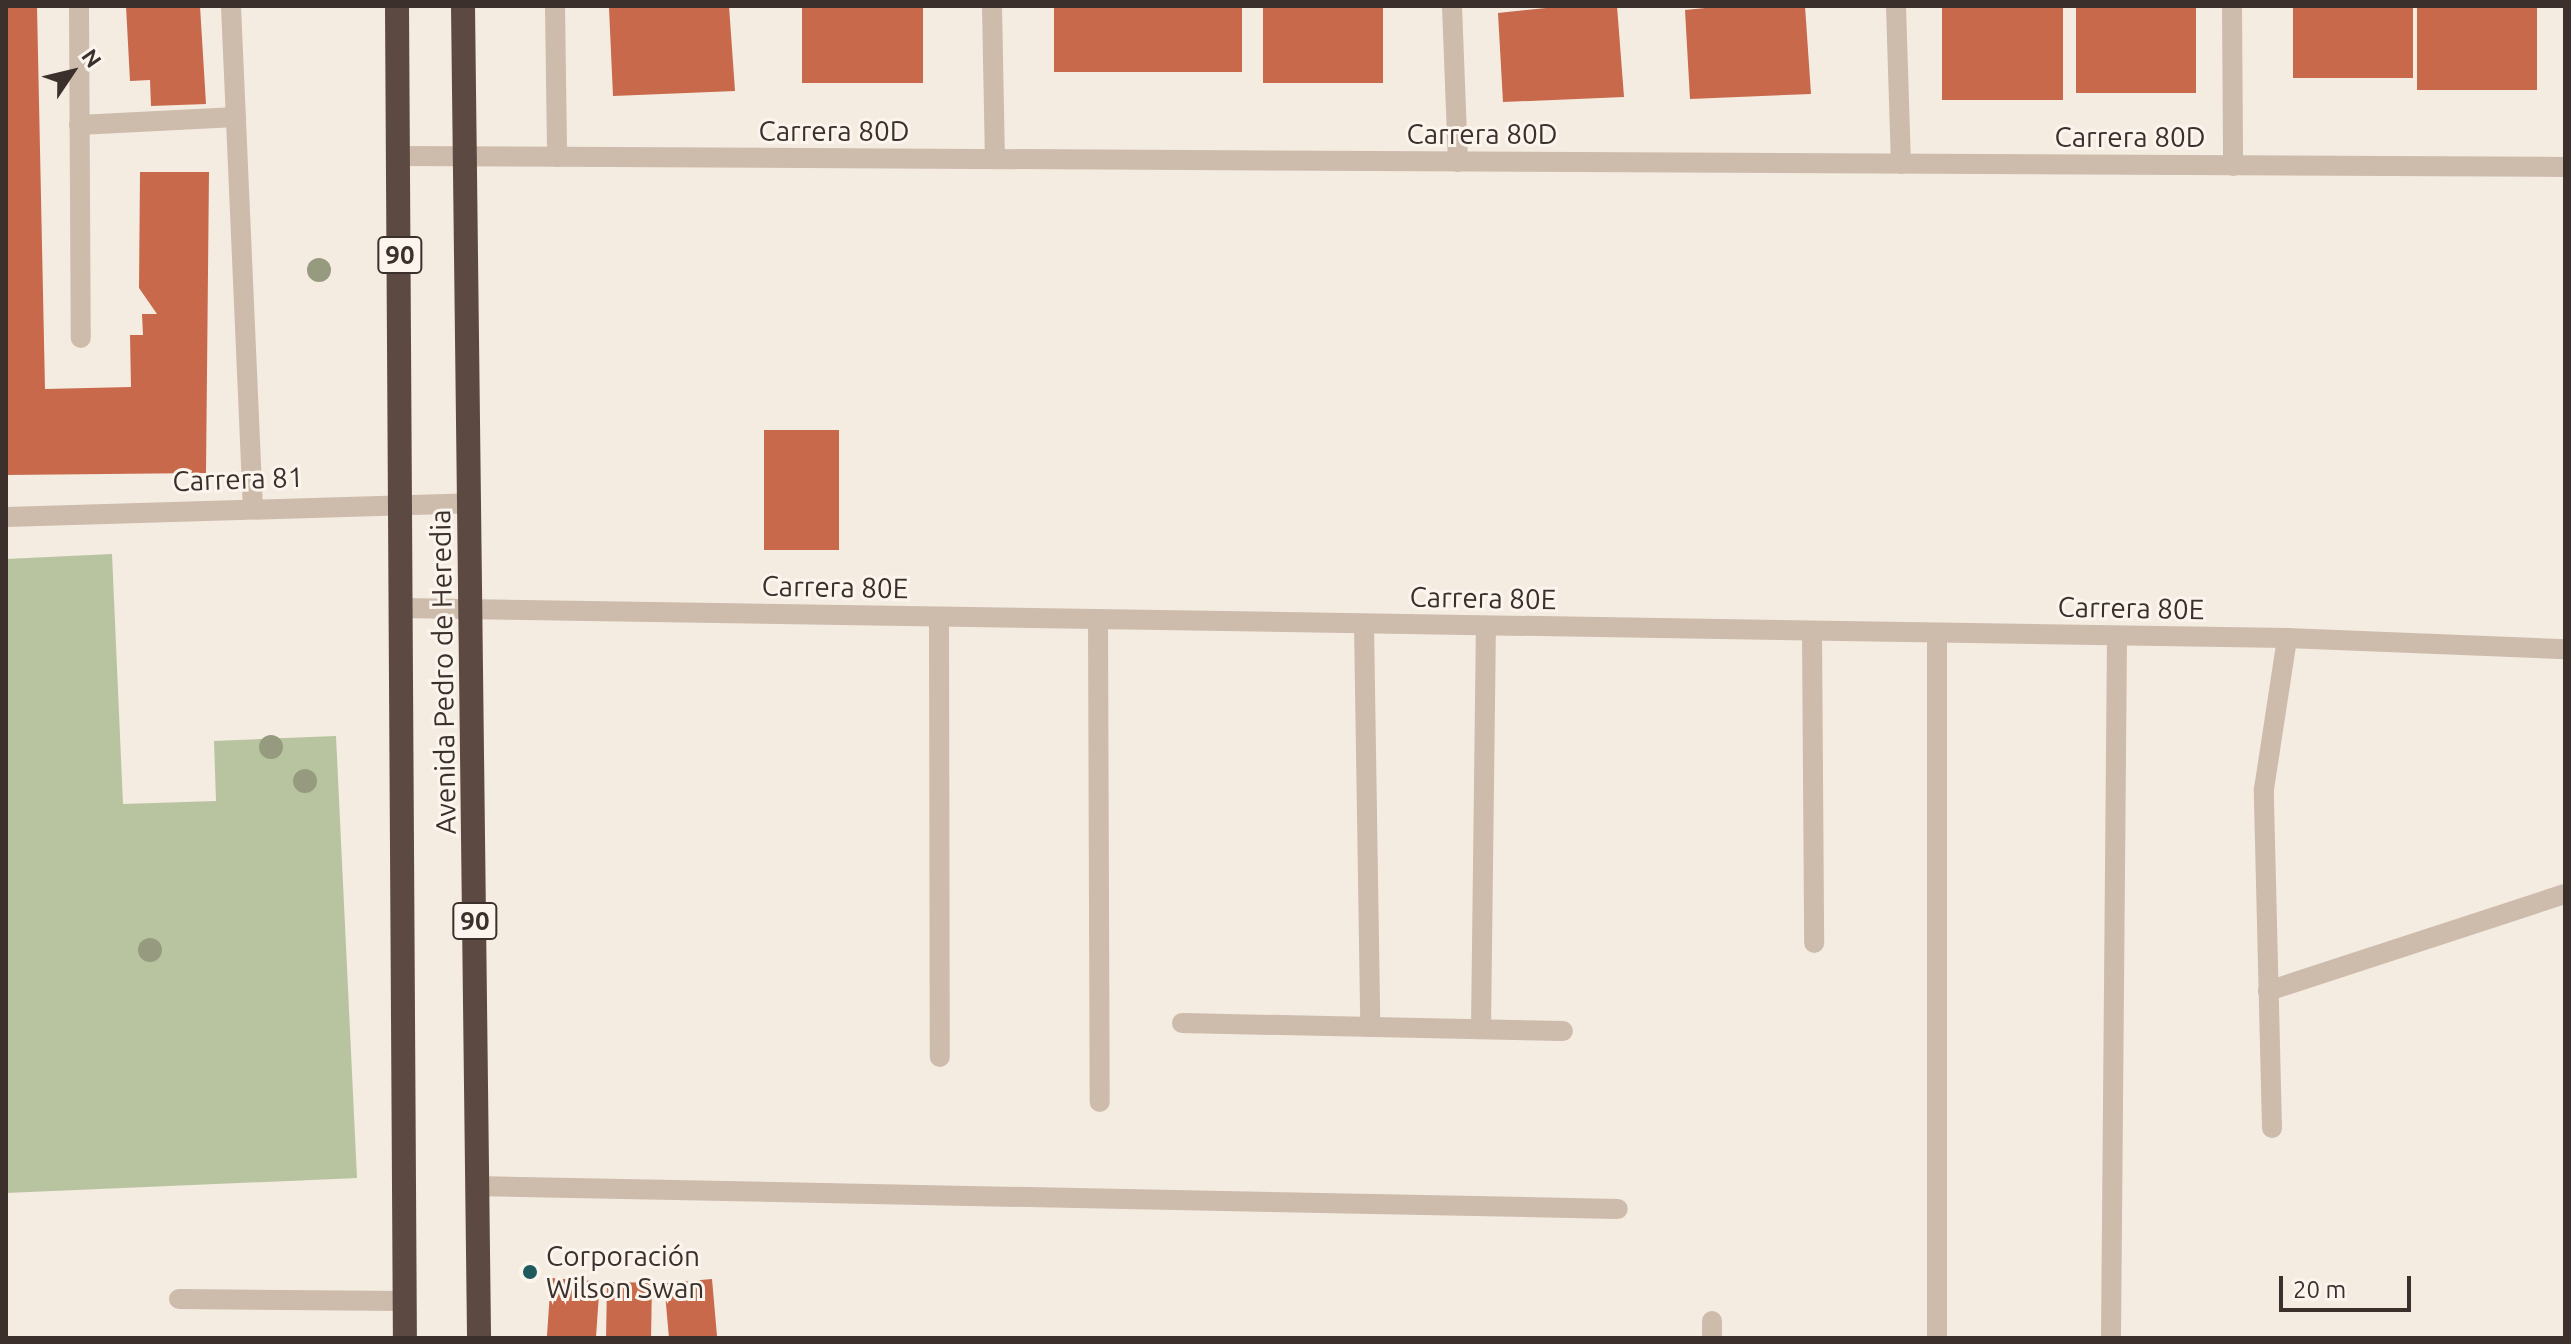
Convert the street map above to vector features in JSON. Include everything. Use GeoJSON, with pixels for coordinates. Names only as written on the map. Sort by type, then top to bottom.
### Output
{"type":"FeatureCollection","features":[{"type":"Feature","properties":{"kind":"highway","name":"Avenida Pedro de Heredia"},"geometry":{"type":"LineString","coordinates":[[397,6],[405,1338]]}},
{"type":"Feature","properties":{"kind":"highway","name":"Avenida Pedro de Heredia"},"geometry":{"type":"LineString","coordinates":[[463,6],[474,609],[479,1338]]}},
{"type":"Feature","properties":{"kind":"street"},"geometry":{"type":"LineString","coordinates":[[79,6],[81,338]]}},
{"type":"Feature","properties":{"kind":"street"},"geometry":{"type":"LineString","coordinates":[[231,6],[253,505]]}},
{"type":"Feature","properties":{"kind":"street"},"geometry":{"type":"LineString","coordinates":[[555,6],[557,157]]}},
{"type":"Feature","properties":{"kind":"street"},"geometry":{"type":"LineString","coordinates":[[992,6],[995,159]]}},
{"type":"Feature","properties":{"kind":"street"},"geometry":{"type":"LineString","coordinates":[[1452,6],[1458,162]]}},
{"type":"Feature","properties":{"kind":"street"},"geometry":{"type":"LineString","coordinates":[[1896,6],[1901,164]]}},
{"type":"Feature","properties":{"kind":"street"},"geometry":{"type":"LineString","coordinates":[[2232,6],[2233,166]]}},
{"type":"Feature","properties":{"kind":"street"},"geometry":{"type":"LineString","coordinates":[[79,125],[236,117]]}},
{"type":"Feature","properties":{"kind":"street","name":"Carrera 80D"},"geometry":{"type":"LineString","coordinates":[[400,156],[2565,167]]}},
{"type":"Feature","properties":{"kind":"street","name":"Carrera 81"},"geometry":{"type":"LineString","coordinates":[[6,517],[253,505],[471,503]]}},
{"type":"Feature","properties":{"kind":"street","name":"Carrera 80E"},"geometry":{"type":"LineString","coordinates":[[400,608],[2287,638],[2565,649]]}},
{"type":"Feature","properties":{"kind":"street"},"geometry":{"type":"LineString","coordinates":[[939,617],[940,1057]]}},
{"type":"Feature","properties":{"kind":"street"},"geometry":{"type":"LineString","coordinates":[[1098,619],[1100,1102]]}},
{"type":"Feature","properties":{"kind":"street"},"geometry":{"type":"LineString","coordinates":[[1364,624],[1370,1027]]}},
{"type":"Feature","properties":{"kind":"street"},"geometry":{"type":"LineString","coordinates":[[1481,1029],[1486,626]]}},
{"type":"Feature","properties":{"kind":"street"},"geometry":{"type":"LineString","coordinates":[[1812,632],[1814,943]]}},
{"type":"Feature","properties":{"kind":"street"},"geometry":{"type":"LineString","coordinates":[[1937,633],[1937,1338]]}},
{"type":"Feature","properties":{"kind":"street"},"geometry":{"type":"LineString","coordinates":[[2111,1338],[2117,636]]}},
{"type":"Feature","properties":{"kind":"street"},"geometry":{"type":"LineString","coordinates":[[2272,1128],[2264,789],[2287,638]]}},
{"type":"Feature","properties":{"kind":"street"},"geometry":{"type":"LineString","coordinates":[[2268,991],[2565,894]]}},
{"type":"Feature","properties":{"kind":"street"},"geometry":{"type":"LineString","coordinates":[[1182,1023],[1563,1031]]}},
{"type":"Feature","properties":{"kind":"street"},"geometry":{"type":"LineString","coordinates":[[476,1186],[1618,1209]]}},
{"type":"Feature","properties":{"kind":"street"},"geometry":{"type":"LineString","coordinates":[[179,1299],[404,1301]]}},
{"type":"Feature","properties":{"kind":"green space"},"geometry":{"type":"Polygon","coordinates":[[[112,554],[123,804],[216,801],[214,741],[336,736],[357,1178],[6,1193],[6,559],[112,554]]]}},
{"type":"Feature","properties":{"kind":"building"},"geometry":{"type":"Polygon","coordinates":[[[6,6],[37,6],[45,389],[131,387],[130,335],[143,335],[142,314],[157,314],[139,288],[140,172],[209,172],[206,473],[6,475],[6,6]]]}},
{"type":"Feature","properties":{"kind":"building"},"geometry":{"type":"Polygon","coordinates":[[[126,6],[200,6],[206,104],[151,106],[150,80],[130,81],[126,6]]]}},
{"type":"Feature","properties":{"kind":"building"},"geometry":{"type":"Polygon","coordinates":[[[729,6],[735,91],[613,96],[609,8],[729,6]]]}},
{"type":"Feature","properties":{"kind":"building"},"geometry":{"type":"Polygon","coordinates":[[[802,6],[923,6],[923,83],[802,83],[802,6]]]}},
{"type":"Feature","properties":{"kind":"building"},"geometry":{"type":"Polygon","coordinates":[[[1054,6],[1242,6],[1242,72],[1054,72],[1054,6]]]}},
{"type":"Feature","properties":{"kind":"building"},"geometry":{"type":"Polygon","coordinates":[[[1263,6],[1383,6],[1383,83],[1263,83],[1263,6]]]}},
{"type":"Feature","properties":{"kind":"building"},"geometry":{"type":"Polygon","coordinates":[[[1566,6],[1617,6],[1624,97],[1503,102],[1498,13],[1566,6]]]}},
{"type":"Feature","properties":{"kind":"building"},"geometry":{"type":"Polygon","coordinates":[[[1726,6],[1805,6],[1811,94],[1690,99],[1685,10],[1726,6]]]}},
{"type":"Feature","properties":{"kind":"building"},"geometry":{"type":"Polygon","coordinates":[[[1942,6],[2063,6],[2063,100],[1942,100],[1942,6]]]}},
{"type":"Feature","properties":{"kind":"building"},"geometry":{"type":"Polygon","coordinates":[[[2076,6],[2196,6],[2196,93],[2076,93],[2076,6]]]}},
{"type":"Feature","properties":{"kind":"building"},"geometry":{"type":"Polygon","coordinates":[[[2293,6],[2413,6],[2413,78],[2293,78],[2293,6]]]}},
{"type":"Feature","properties":{"kind":"building"},"geometry":{"type":"Polygon","coordinates":[[[2417,6],[2537,6],[2537,90],[2417,90],[2417,6]]]}},
{"type":"Feature","properties":{"kind":"building"},"geometry":{"type":"Polygon","coordinates":[[[764,430],[839,430],[839,550],[764,550],[764,430]]]}},
{"type":"Feature","properties":{"kind":"building"},"geometry":{"type":"Polygon","coordinates":[[[551,1278],[600,1281],[596,1338],[547,1338],[551,1278]]]}},
{"type":"Feature","properties":{"kind":"building"},"geometry":{"type":"Polygon","coordinates":[[[712,1279],[717,1338],[669,1338],[664,1283],[712,1279]]]}},
{"type":"Feature","properties":{"kind":"building"},"geometry":{"type":"Polygon","coordinates":[[[607,1282],[652,1283],[651,1338],[606,1338],[607,1282]]]}},
{"type":"Feature","properties":{"kind":"place","name":"Corporación Wilson Swan"},"geometry":{"type":"Point","coordinates":[530,1272]}}]}
